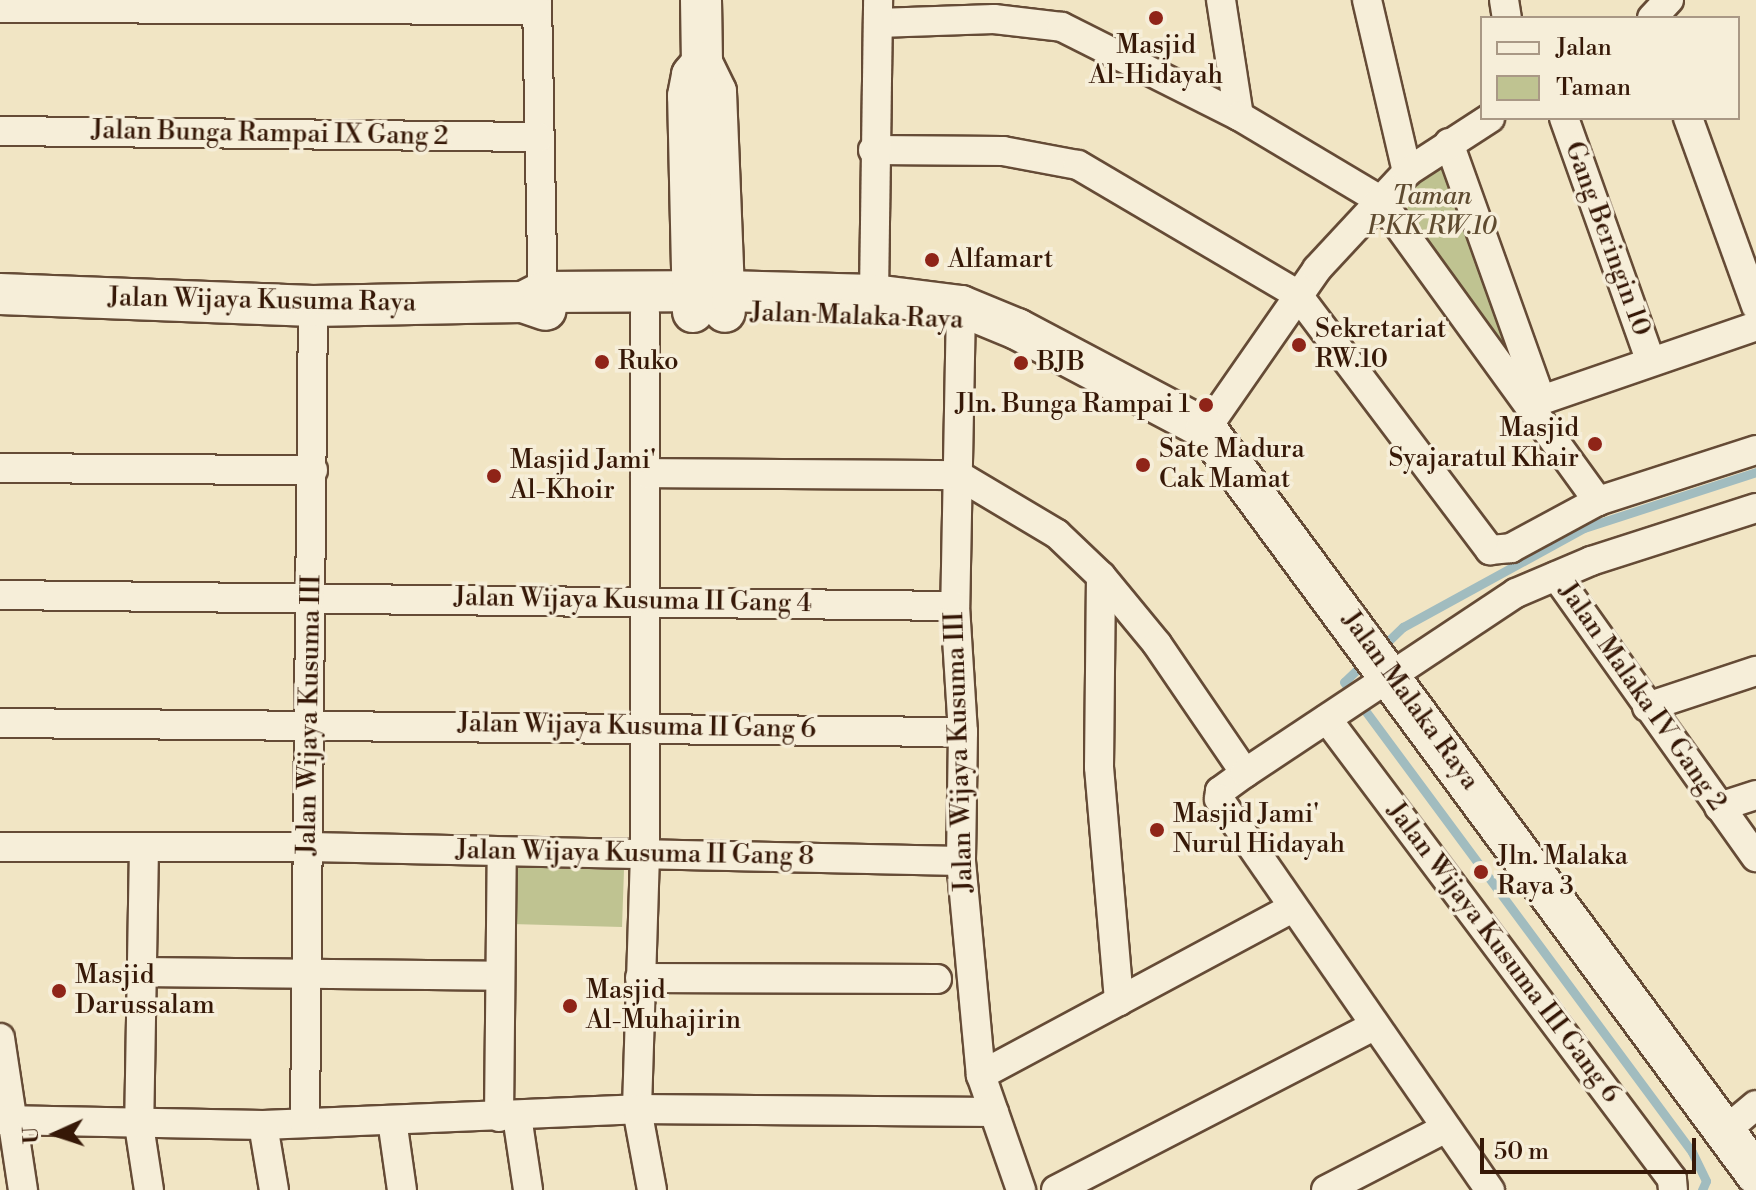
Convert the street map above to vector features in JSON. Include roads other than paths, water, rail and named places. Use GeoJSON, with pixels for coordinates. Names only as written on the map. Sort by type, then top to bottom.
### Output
{"type":"FeatureCollection","features":[{"type":"Feature","properties":{"kind":"street"},"geometry":{"type":"LineString","coordinates":[[701,0],[702,63],[692,75],[688,96],[708,302]]}},
{"type":"Feature","properties":{"kind":"street"},"geometry":{"type":"LineString","coordinates":[[1221,0],[1239,116]]}},
{"type":"Feature","properties":{"kind":"street"},"geometry":{"type":"LineString","coordinates":[[1367,0],[1407,172]]}},
{"type":"Feature","properties":{"kind":"street"},"geometry":{"type":"LineString","coordinates":[[1653,16],[1669,0]]}},
{"type":"Feature","properties":{"kind":"street"},"geometry":{"type":"LineString","coordinates":[[0,8],[82,4],[537,5],[539,137],[536,301]]}},
{"type":"Feature","properties":{"kind":"street"},"geometry":{"type":"LineString","coordinates":[[874,295],[873,150],[878,12],[994,10],[1062,27],[1239,116],[1380,200],[1535,402],[1598,501]]}},
{"type":"Feature","properties":{"kind":"street"},"geometry":{"type":"LineString","coordinates":[[1206,429],[1297,294],[1380,200],[1407,172],[1487,120]]}},
{"type":"Feature","properties":{"kind":"street","name":"Gang Beringin 10"},"geometry":{"type":"LineString","coordinates":[[1565,120],[1650,360]]}},
{"type":"Feature","properties":{"kind":"street"},"geometry":{"type":"LineString","coordinates":[[1689,120],[1756,306]]}},
{"type":"Feature","properties":{"kind":"street","name":"Jalan Bunga Rampai IX Gang 2"},"geometry":{"type":"LineString","coordinates":[[0,131],[539,137]]}},
{"type":"Feature","properties":{"kind":"street"},"geometry":{"type":"LineString","coordinates":[[1449,143],[1535,402]]}},
{"type":"Feature","properties":{"kind":"street"},"geometry":{"type":"LineString","coordinates":[[873,150],[1003,151],[1078,165],[1297,294],[1490,550],[1574,540],[1756,508]]}},
{"type":"Feature","properties":{"kind":"street","name":"Jalan Wijaya Kusuma Raya"},"geometry":{"type":"LineString","coordinates":[[0,294],[313,306],[536,301],[708,302]]}},
{"type":"Feature","properties":{"kind":"street","name":"Jalan Malaka Raya"},"geometry":{"type":"LineString","coordinates":[[708,302],[874,295],[969,316],[1206,429],[1365,683],[1725,1131],[1756,1174]]}},
{"type":"Feature","properties":{"kind":"street","name":"Jalan Wijaya Kusuma Raya"},"geometry":{"type":"LineString","coordinates":[[536,301],[645,313],[708,302]]}},
{"type":"Feature","properties":{"kind":"street","name":"Jalan Malaka Raya"},"geometry":{"type":"LineString","coordinates":[[708,302],[969,316]]}},
{"type":"Feature","properties":{"kind":"street","name":"Jalan Wijaya Kusuma III"},"geometry":{"type":"LineString","coordinates":[[305,1123],[313,306]]}},
{"type":"Feature","properties":{"kind":"street"},"geometry":{"type":"LineString","coordinates":[[645,313],[645,854],[637,1109],[652,1190]]}},
{"type":"Feature","properties":{"kind":"street","name":"Jalan Wijaya Kusuma III"},"geometry":{"type":"LineString","coordinates":[[969,316],[958,475],[955,606],[963,732],[957,979],[981,1075],[1021,1190]]}},
{"type":"Feature","properties":{"kind":"street"},"geometry":{"type":"LineString","coordinates":[[1535,402],[1756,326]]}},
{"type":"Feature","properties":{"kind":"street"},"geometry":{"type":"LineString","coordinates":[[1490,1190],[1292,908],[1219,799],[1220,791],[1365,683],[1516,593],[1556,576],[1598,501],[1756,450]]}},
{"type":"Feature","properties":{"kind":"street"},"geometry":{"type":"LineString","coordinates":[[0,468],[313,470]]}},
{"type":"Feature","properties":{"kind":"street"},"geometry":{"type":"LineString","coordinates":[[645,473],[958,475],[1057,534],[1101,576],[1157,644],[1245,773]]}},
{"type":"Feature","properties":{"kind":"street"},"geometry":{"type":"LineString","coordinates":[[1101,576],[1099,767],[1119,1001]]}},
{"type":"Feature","properties":{"kind":"street","name":"Jalan Malaka IV Gang 2"},"geometry":{"type":"LineString","coordinates":[[1556,576],[1756,857]]}},
{"type":"Feature","properties":{"kind":"street","name":"Jalan Wijaya Kusuma II Gang 4"},"geometry":{"type":"LineString","coordinates":[[0,595],[312,596],[955,606]]}},
{"type":"Feature","properties":{"kind":"street"},"geometry":{"type":"LineString","coordinates":[[1647,707],[1756,671]]}},
{"type":"Feature","properties":{"kind":"street","name":"Jalan Wijaya Kusuma III Gang 6"},"geometry":{"type":"LineString","coordinates":[[1365,683],[1672,1179],[1673,1190]]}},
{"type":"Feature","properties":{"kind":"street","name":"Jalan Wijaya Kusuma II Gang 6"},"geometry":{"type":"LineString","coordinates":[[0,723],[310,722],[963,732]]}},
{"type":"Feature","properties":{"kind":"street"},"geometry":{"type":"LineString","coordinates":[[1719,807],[1756,795]]}},
{"type":"Feature","properties":{"kind":"street","name":"Jalan Wijaya Kusuma II Gang 8"},"geometry":{"type":"LineString","coordinates":[[0,847],[309,847],[961,861]]}},
{"type":"Feature","properties":{"kind":"street"},"geometry":{"type":"LineString","coordinates":[[144,847],[139,972],[139,1125],[149,1190]]}},
{"type":"Feature","properties":{"kind":"street"},"geometry":{"type":"LineString","coordinates":[[502,852],[500,976],[508,1116],[528,1190]]}},
{"type":"Feature","properties":{"kind":"street"},"geometry":{"type":"LineString","coordinates":[[981,1075],[1292,908]]}},
{"type":"Feature","properties":{"kind":"street"},"geometry":{"type":"LineString","coordinates":[[139,972],[500,976]]}},
{"type":"Feature","properties":{"kind":"street"},"geometry":{"type":"LineString","coordinates":[[640,978],[957,979]]}},
{"type":"Feature","properties":{"kind":"street"},"geometry":{"type":"LineString","coordinates":[[1056,1190],[1375,1025]]}},
{"type":"Feature","properties":{"kind":"street"},"geometry":{"type":"LineString","coordinates":[[0,1038],[6,1119],[23,1190]]}},
{"type":"Feature","properties":{"kind":"street"},"geometry":{"type":"LineString","coordinates":[[1725,1131],[1756,1105]]}},
{"type":"Feature","properties":{"kind":"street"},"geometry":{"type":"LineString","coordinates":[[6,1119],[139,1125],[263,1125],[637,1109],[994,1112]]}},
{"type":"Feature","properties":{"kind":"street"},"geometry":{"type":"LineString","coordinates":[[392,1120],[402,1190]]}},
{"type":"Feature","properties":{"kind":"street"},"geometry":{"type":"LineString","coordinates":[[263,1125],[274,1190]]}},
{"type":"Feature","properties":{"kind":"street"},"geometry":{"type":"LineString","coordinates":[[1326,1190],[1446,1128]]}},
{"type":"Feature","properties":{"kind":"waterway"},"geometry":{"type":"LineString","coordinates":[[1380,649],[1403,627],[1584,528],[1756,472]]}},
{"type":"Feature","properties":{"kind":"waterway"},"geometry":{"type":"LineString","coordinates":[[1366,661],[1344,682],[1692,1152],[1706,1181],[1702,1190]]}},
{"type":"Feature","properties":{"kind":"place","name":"Masjid Al-Hidayah"},"geometry":{"type":"Point","coordinates":[1156,18]}},
{"type":"Feature","properties":{"kind":"place","name":"Alfamart"},"geometry":{"type":"Point","coordinates":[932,260]}},
{"type":"Feature","properties":{"kind":"place","name":"Sekretariat RW.10"},"geometry":{"type":"Point","coordinates":[1299,345]}},
{"type":"Feature","properties":{"kind":"place","name":"Ruko"},"geometry":{"type":"Point","coordinates":[602,362]}},
{"type":"Feature","properties":{"kind":"place","name":"BJB"},"geometry":{"type":"Point","coordinates":[1021,363]}},
{"type":"Feature","properties":{"kind":"place","name":"Jln. Bunga Rampai 1"},"geometry":{"type":"Point","coordinates":[1206,405]}},
{"type":"Feature","properties":{"kind":"place","name":"Masjid Syajaratul Khair"},"geometry":{"type":"Point","coordinates":[1595,444]}},
{"type":"Feature","properties":{"kind":"place","name":"Sate Madura Cak Mamat"},"geometry":{"type":"Point","coordinates":[1143,465]}},
{"type":"Feature","properties":{"kind":"place","name":"Masjid Jami' Al-Khoir"},"geometry":{"type":"Point","coordinates":[494,476]}},
{"type":"Feature","properties":{"kind":"place","name":"Masjid Jami' Nurul Hidayah"},"geometry":{"type":"Point","coordinates":[1157,830]}},
{"type":"Feature","properties":{"kind":"place","name":"Jln. Malaka Raya 3"},"geometry":{"type":"Point","coordinates":[1481,872]}},
{"type":"Feature","properties":{"kind":"place","name":"Masjid Darussalam"},"geometry":{"type":"Point","coordinates":[59,991]}},
{"type":"Feature","properties":{"kind":"place","name":"Masjid Al-Muhajirin"},"geometry":{"type":"Point","coordinates":[570,1006]}},
{"type":"Feature","properties":{"kind":"park label","name":"Taman PKK RW.10"},"geometry":{"type":"Point","coordinates":[1432,212]}}]}
